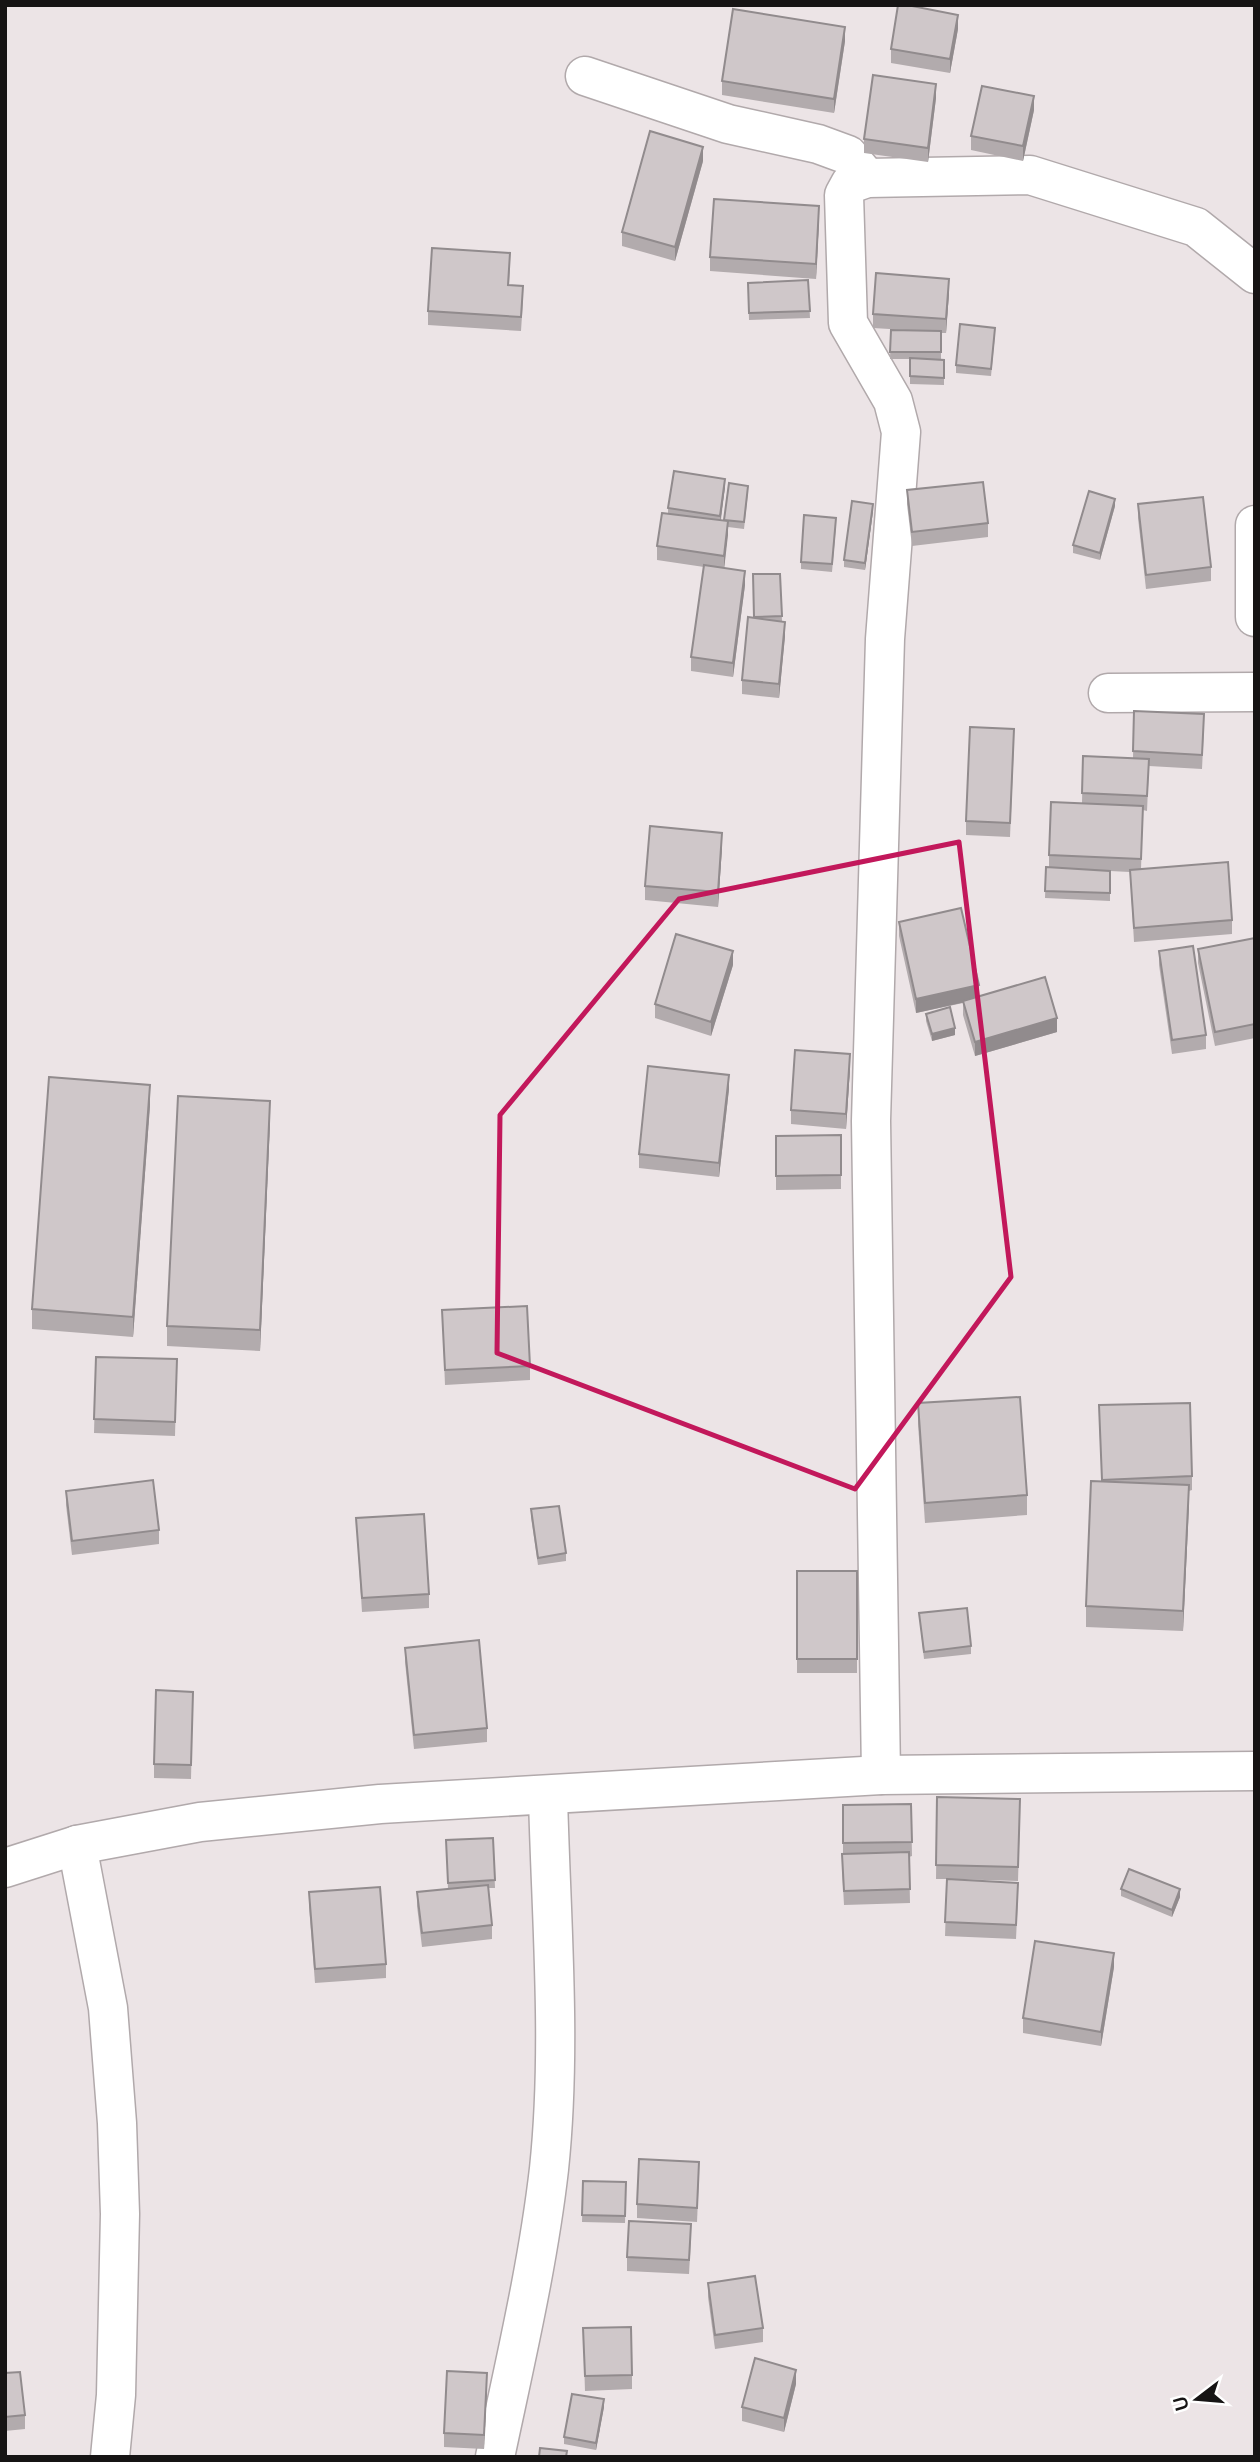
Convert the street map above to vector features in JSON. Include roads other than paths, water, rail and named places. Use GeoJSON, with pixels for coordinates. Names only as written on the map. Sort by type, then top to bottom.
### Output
{"type":"FeatureCollection","features":[{"type":"Feature","properties":{"kind":"street"},"geometry":{"type":"LineString","coordinates":[[585,76],[728,124],[817,144],[848,155],[867,178]]}},
{"type":"Feature","properties":{"kind":"street"},"geometry":{"type":"LineString","coordinates":[[881,1775],[870,1121],[885,639],[901,432],[894,401],[856,339],[846,314],[844,195],[850,184],[867,178],[1030,175],[1196,226],[1255,274]]}},
{"type":"Feature","properties":{"kind":"street"},"geometry":{"type":"LineString","coordinates":[[1255,525],[1255,617]]}},
{"type":"Feature","properties":{"kind":"street"},"geometry":{"type":"LineString","coordinates":[[1108,694],[1255,692]]}},
{"type":"Feature","properties":{"kind":"street"},"geometry":{"type":"LineString","coordinates":[[5,1868],[77,1845],[200,1822],[393,1803],[881,1775],[1255,1772]]}},
{"type":"Feature","properties":{"kind":"street"},"geometry":{"type":"LineString","coordinates":[[495,2457],[538,2241],[549,2168],[554,2084],[548,1796]]}},
{"type":"Feature","properties":{"kind":"street"},"geometry":{"type":"LineString","coordinates":[[77,1845],[108,2008],[117,2123],[120,2214],[116,2395],[110,2457]]}}]}
